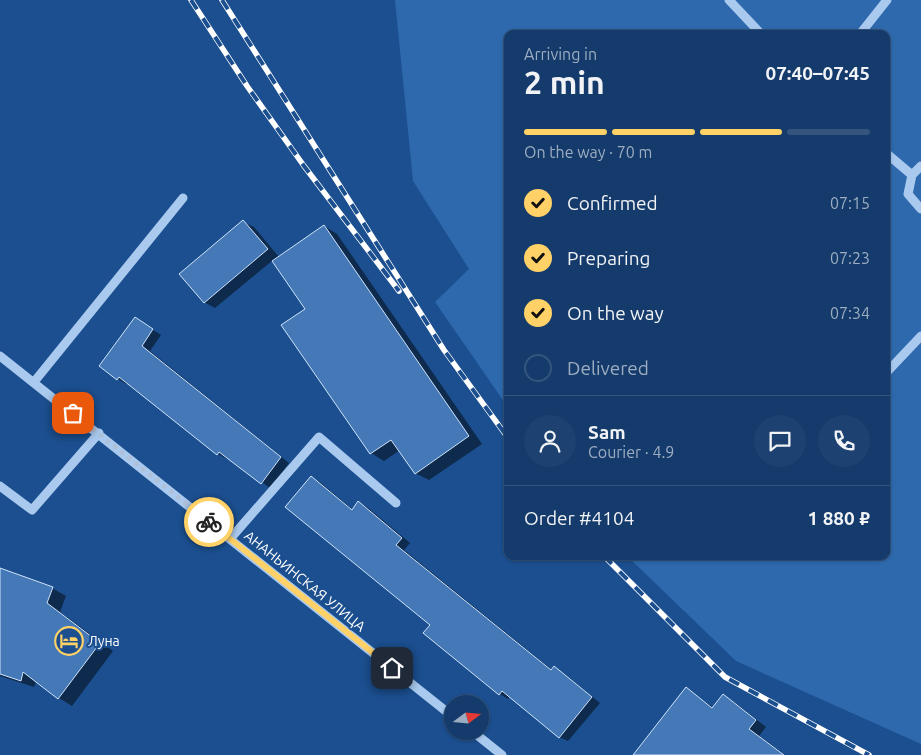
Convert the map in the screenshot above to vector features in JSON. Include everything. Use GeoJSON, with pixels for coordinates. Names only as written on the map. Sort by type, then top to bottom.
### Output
{"type":"FeatureCollection","features":[{"type":"Feature","properties":{"kind":"street"},"geometry":{"type":"LineString","coordinates":[[729,0],[757,30]]}},
{"type":"Feature","properties":{"kind":"street"},"geometry":{"type":"LineString","coordinates":[[863,30],[887,0]]}},
{"type":"Feature","properties":{"kind":"street"},"geometry":{"type":"LineString","coordinates":[[890,156],[912,175]]}},
{"type":"Feature","properties":{"kind":"street"},"geometry":{"type":"LineString","coordinates":[[921,166],[912,175],[908,194],[921,208]]}},
{"type":"Feature","properties":{"kind":"street"},"geometry":{"type":"LineString","coordinates":[[34,382],[183,198]]}},
{"type":"Feature","properties":{"kind":"street"},"geometry":{"type":"LineString","coordinates":[[890,369],[921,336]]}},
{"type":"Feature","properties":{"kind":"street","name":"АНАНЬИНСКАЯ УЛИЦА"},"geometry":{"type":"LineString","coordinates":[[0,356],[444,710]]}},
{"type":"Feature","properties":{"kind":"street"},"geometry":{"type":"LineString","coordinates":[[0,486],[32,510],[99,433]]}},
{"type":"Feature","properties":{"kind":"street"},"geometry":{"type":"LineString","coordinates":[[230,539],[319,437],[396,503]]}},
{"type":"Feature","properties":{"kind":"street"},"geometry":{"type":"LineString","coordinates":[[483,740],[502,755]]}},
{"type":"Feature","properties":{"kind":"shaded area"},"geometry":{"type":"Polygon","coordinates":[[[395,0],[921,0],[921,744],[736,661],[631,560],[890,560],[890,30],[504,30],[504,402],[435,302],[469,269],[413,181],[395,0]]]}},
{"type":"Feature","properties":{"kind":"building"},"geometry":{"type":"Polygon","coordinates":[[[243,220],[268,249],[204,303],[179,274],[243,220]]]}},
{"type":"Feature","properties":{"kind":"building"},"geometry":{"type":"Polygon","coordinates":[[[324,225],[469,436],[415,474],[391,440],[370,454],[281,325],[305,309],[272,261],[324,225]]]}},
{"type":"Feature","properties":{"kind":"building"},"geometry":{"type":"Polygon","coordinates":[[[135,317],[153,329],[142,346],[281,457],[261,484],[219,452],[217,455],[119,377],[117,380],[99,366],[135,317]]]}},
{"type":"Feature","properties":{"kind":"building"},"geometry":{"type":"Polygon","coordinates":[[[311,476],[352,510],[358,501],[402,538],[396,545],[551,670],[554,666],[592,697],[559,738],[502,691],[499,695],[423,633],[430,625],[285,507],[311,476]]]}},
{"type":"Feature","properties":{"kind":"building"},"geometry":{"type":"Polygon","coordinates":[[[0,568],[53,587],[47,603],[100,643],[58,699],[23,672],[21,681],[0,674],[0,568]]]}},
{"type":"Feature","properties":{"kind":"building"},"geometry":{"type":"Polygon","coordinates":[[[686,687],[712,708],[723,694],[756,720],[749,729],[784,755],[633,755],[686,687]]]}},
{"type":"Feature","properties":{"kind":"railway"},"geometry":{"type":"LineString","coordinates":[[191,0],[247,86],[304,166],[399,291]]}},
{"type":"Feature","properties":{"kind":"railway"},"geometry":{"type":"LineString","coordinates":[[222,0],[444,350],[504,432]]}},
{"type":"Feature","properties":{"kind":"railway"},"geometry":{"type":"LineString","coordinates":[[608,560],[725,677],[869,755]]}},
{"type":"Feature","properties":{"kind":"way so far"},"geometry":{"type":"LineString","coordinates":[[73,413],[209,522]]}},
{"type":"Feature","properties":{"kind":"place","name":"Луна"},"geometry":{"type":"Point","coordinates":[69,641]}},
{"type":"Feature","properties":{"kind":"route"},"geometry":{"type":"LineString","coordinates":[[209,522],[392,668]]}}]}
